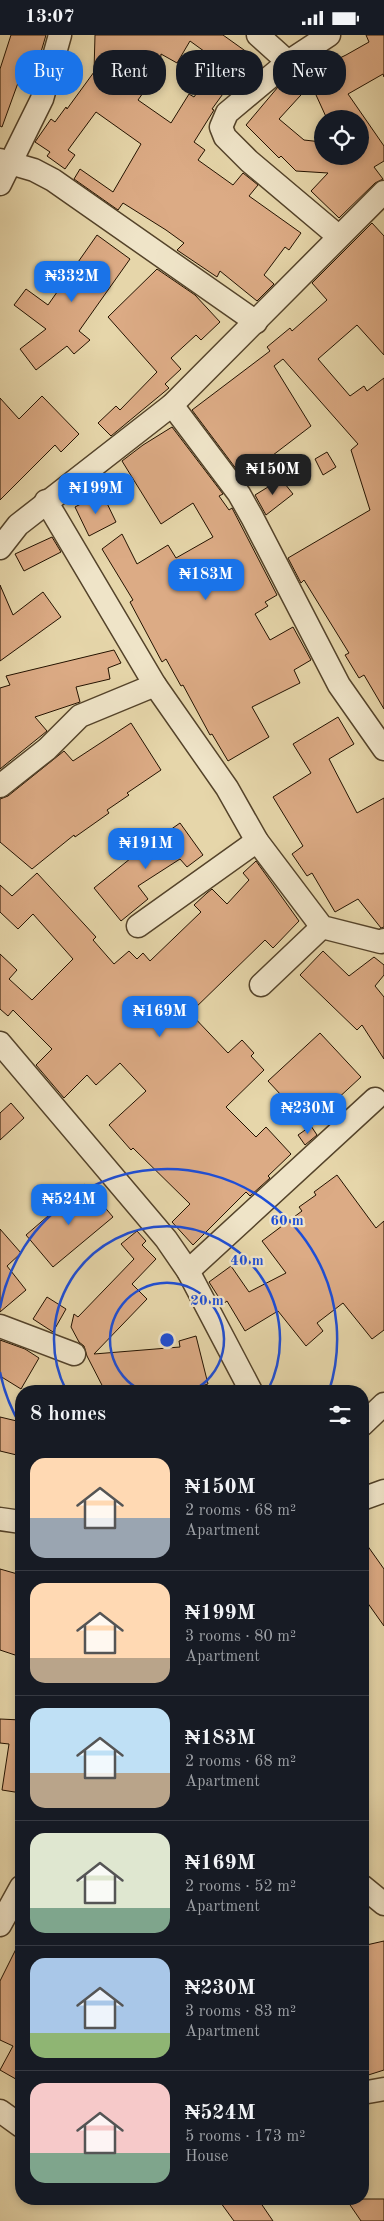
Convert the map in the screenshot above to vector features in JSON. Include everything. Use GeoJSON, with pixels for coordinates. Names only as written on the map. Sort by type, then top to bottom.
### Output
{"type":"FeatureCollection","features":[{"type":"Feature","properties":{"kind":"street"},"geometry":{"type":"LineString","coordinates":[[0,184],[5,161],[28,129],[42,99],[60,35]]}},
{"type":"Feature","properties":{"kind":"street"},"geometry":{"type":"LineString","coordinates":[[258,35],[275,50]]}},
{"type":"Feature","properties":{"kind":"street"},"geometry":{"type":"LineString","coordinates":[[307,50],[330,35]]}},
{"type":"Feature","properties":{"kind":"street"},"geometry":{"type":"LineString","coordinates":[[273,75],[228,113],[221,127],[225,137],[249,161],[338,236]]}},
{"type":"Feature","properties":{"kind":"street"},"geometry":{"type":"LineString","coordinates":[[5,161],[34,170],[53,180],[256,322]]}},
{"type":"Feature","properties":{"kind":"street"},"geometry":{"type":"LineString","coordinates":[[0,548],[18,525],[46,501],[172,405],[256,322],[338,236],[384,192]]}},
{"type":"Feature","properties":{"kind":"street"},"geometry":{"type":"LineString","coordinates":[[172,405],[243,502],[339,685],[384,749]]}},
{"type":"Feature","properties":{"kind":"street"},"geometry":{"type":"LineString","coordinates":[[46,501],[155,685],[227,788],[257,841],[322,927],[381,941],[384,940]]}},
{"type":"Feature","properties":{"kind":"street"},"geometry":{"type":"LineString","coordinates":[[0,786],[47,749],[80,716],[155,685]]}},
{"type":"Feature","properties":{"kind":"street"},"geometry":{"type":"LineString","coordinates":[[138,927],[257,841]]}},
{"type":"Feature","properties":{"kind":"street"},"geometry":{"type":"LineString","coordinates":[[261,985],[322,927]]}},
{"type":"Feature","properties":{"kind":"street"},"geometry":{"type":"LineString","coordinates":[[0,1043],[166,1239],[188,1271],[248,1385]]}},
{"type":"Feature","properties":{"kind":"street"},"geometry":{"type":"LineString","coordinates":[[188,1271],[375,1099]]}},
{"type":"Feature","properties":{"kind":"street"},"geometry":{"type":"LineString","coordinates":[[0,1326],[74,1354]]}},
{"type":"Feature","properties":{"kind":"street"},"geometry":{"type":"LineString","coordinates":[[369,1418],[384,1404]]}},
{"type":"Feature","properties":{"kind":"street"},"geometry":{"type":"LineString","coordinates":[[369,1496],[384,1491]]}},
{"type":"Feature","properties":{"kind":"street"},"geometry":{"type":"LineString","coordinates":[[369,1501],[384,1504]]}},
{"type":"Feature","properties":{"kind":"street"},"geometry":{"type":"LineString","coordinates":[[0,1519],[15,1521]]}},
{"type":"Feature","properties":{"kind":"street"},"geometry":{"type":"LineString","coordinates":[[369,1892],[384,1904]]}},
{"type":"Feature","properties":{"kind":"street"},"geometry":{"type":"LineString","coordinates":[[0,1925],[15,1898]]}},
{"type":"Feature","properties":{"kind":"street"},"geometry":{"type":"LineString","coordinates":[[369,2092],[384,2089]]}},
{"type":"Feature","properties":{"kind":"street"},"geometry":{"type":"LineString","coordinates":[[0,2111],[15,2122]]}},
{"type":"Feature","properties":{"kind":"building"},"geometry":{"type":"Polygon","coordinates":[[[11,35],[46,35],[42,50],[15,50],[15,91],[2,127],[0,126],[0,69],[11,35]]]}},
{"type":"Feature","properties":{"kind":"building"},"geometry":{"type":"Polygon","coordinates":[[[95,35],[223,35],[244,50],[202,50],[190,41],[185,50],[176,50],[176,62],[166,57],[166,50],[95,50],[95,35]]]}},
{"type":"Feature","properties":{"kind":"building"},"geometry":{"type":"Polygon","coordinates":[[[366,35],[384,35],[384,77],[383,74],[348,94],[359,110],[323,110],[316,95],[346,95],[346,55],[369,42],[366,35]]]}},
{"type":"Feature","properties":{"kind":"building"},"geometry":{"type":"Polygon","coordinates":[[[93,73],[93,95],[142,95],[138,100],[171,123],[188,95],[194,97],[195,95],[222,95],[194,142],[205,150],[198,160],[233,185],[243,173],[258,185],[249,196],[301,233],[289,250],[285,247],[264,275],[274,284],[257,301],[220,271],[217,277],[177,250],[184,243],[166,230],[123,203],[118,210],[74,179],[80,169],[113,192],[141,144],[96,112],[68,150],[75,155],[65,169],[47,156],[50,152],[35,142],[51,119],[55,122],[77,95],[83,95],[83,87],[93,73]]]}},
{"type":"Feature","properties":{"kind":"building"},"geometry":{"type":"Polygon","coordinates":[[[273,93],[273,95],[301,95],[279,119],[304,140],[314,141],[314,165],[369,165],[369,124],[384,146],[384,161],[374,167],[383,179],[375,183],[339,218],[311,191],[328,173],[296,171],[281,156],[279,158],[246,125],[273,93]]]}},
{"type":"Feature","properties":{"kind":"building"},"geometry":{"type":"Polygon","coordinates":[[[372,223],[384,236],[384,355],[357,325],[318,359],[350,396],[364,386],[367,391],[384,378],[384,709],[364,675],[359,678],[345,655],[349,653],[304,580],[301,583],[288,558],[370,510],[351,450],[358,444],[283,359],[274,366],[311,426],[243,478],[192,410],[270,351],[267,347],[290,328],[292,331],[327,300],[312,283],[372,223]]]}},
{"type":"Feature","properties":{"kind":"building"},"geometry":{"type":"Polygon","coordinates":[[[97,235],[130,259],[79,331],[90,340],[74,354],[67,346],[36,370],[20,349],[46,329],[14,305],[26,289],[48,305],[97,235]]]}},
{"type":"Feature","properties":{"kind":"building"},"geometry":{"type":"Polygon","coordinates":[[[157,269],[195,295],[220,322],[201,340],[196,335],[171,358],[181,369],[165,384],[169,388],[111,436],[98,423],[116,406],[120,410],[157,372],[108,317],[157,269]]]}},
{"type":"Feature","properties":{"kind":"building"},"geometry":{"type":"Polygon","coordinates":[[[42,396],[79,434],[61,452],[55,445],[0,500],[0,398],[19,419],[42,396]]]}},
{"type":"Feature","properties":{"kind":"building"},"geometry":{"type":"Polygon","coordinates":[[[172,427],[223,494],[219,496],[229,510],[232,508],[277,595],[265,602],[268,606],[255,614],[270,640],[293,627],[311,660],[294,670],[300,683],[252,707],[269,737],[228,761],[212,734],[210,735],[183,685],[181,686],[166,659],[162,662],[130,602],[133,600],[102,549],[122,534],[137,564],[168,545],[176,558],[213,537],[193,503],[161,524],[122,461],[172,427]]]}},
{"type":"Feature","properties":{"kind":"building"},"geometry":{"type":"Polygon","coordinates":[[[327,452],[336,467],[323,475],[315,459],[327,452]]]}},
{"type":"Feature","properties":{"kind":"building"},"geometry":{"type":"Polygon","coordinates":[[[281,479],[293,494],[266,515],[255,495],[281,479]]]}},
{"type":"Feature","properties":{"kind":"building"},"geometry":{"type":"Polygon","coordinates":[[[102,493],[116,522],[89,536],[75,507],[102,493]]]}},
{"type":"Feature","properties":{"kind":"building"},"geometry":{"type":"Polygon","coordinates":[[[52,537],[61,552],[24,571],[15,554],[52,537]]]}},
{"type":"Feature","properties":{"kind":"building"},"geometry":{"type":"Polygon","coordinates":[[[0,585],[13,615],[43,592],[61,617],[0,661],[0,585]]]}},
{"type":"Feature","properties":{"kind":"building"},"geometry":{"type":"Polygon","coordinates":[[[114,650],[121,663],[108,668],[110,679],[76,687],[80,702],[35,717],[47,731],[0,769],[0,688],[10,685],[6,676],[114,650]]]}},
{"type":"Feature","properties":{"kind":"building"},"geometry":{"type":"Polygon","coordinates":[[[338,717],[354,744],[329,759],[357,813],[384,798],[384,927],[381,928],[358,899],[335,912],[312,873],[307,876],[292,854],[303,846],[273,797],[311,773],[293,744],[338,717]]]}},
{"type":"Feature","properties":{"kind":"building"},"geometry":{"type":"Polygon","coordinates":[[[131,723],[161,770],[127,793],[129,795],[107,810],[109,813],[75,837],[74,835],[32,869],[0,842],[0,799],[8,796],[64,751],[73,761],[131,723]]]}},
{"type":"Feature","properties":{"kind":"building"},"geometry":{"type":"Polygon","coordinates":[[[180,823],[203,855],[187,867],[180,859],[138,886],[148,899],[121,921],[94,888],[136,854],[180,823]]]}},
{"type":"Feature","properties":{"kind":"building"},"geometry":{"type":"Polygon","coordinates":[[[256,861],[299,921],[273,948],[265,940],[190,1013],[228,1053],[242,1040],[254,1053],[251,1056],[264,1070],[226,1107],[256,1137],[266,1127],[291,1154],[268,1176],[270,1178],[250,1196],[246,1192],[193,1245],[172,1222],[190,1204],[133,1148],[131,1150],[109,1125],[146,1091],[120,1063],[96,1085],[87,1075],[64,1098],[36,1065],[52,1049],[13,1010],[8,1016],[0,1009],[0,954],[17,970],[9,979],[32,1000],[73,959],[33,914],[18,929],[0,912],[0,885],[12,896],[37,873],[96,937],[93,940],[114,964],[129,951],[137,959],[143,953],[150,961],[201,912],[194,905],[212,889],[227,904],[249,880],[243,873],[256,861]]]}},
{"type":"Feature","properties":{"kind":"building"},"geometry":{"type":"Polygon","coordinates":[[[323,951],[349,976],[374,957],[384,965],[384,975],[375,986],[384,997],[384,1059],[362,1025],[357,1030],[300,975],[323,951]]]}},
{"type":"Feature","properties":{"kind":"building"},"geometry":{"type":"Polygon","coordinates":[[[320,1033],[361,1077],[309,1125],[268,1081],[320,1033]]]}},
{"type":"Feature","properties":{"kind":"building"},"geometry":{"type":"Polygon","coordinates":[[[11,1103],[24,1118],[0,1140],[0,1113],[11,1103]]]}},
{"type":"Feature","properties":{"kind":"building"},"geometry":{"type":"Polygon","coordinates":[[[311,1126],[317,1135],[305,1145],[298,1135],[311,1126]]]}},
{"type":"Feature","properties":{"kind":"building"},"geometry":{"type":"Polygon","coordinates":[[[337,1175],[376,1228],[384,1221],[384,1330],[372,1339],[343,1303],[317,1323],[323,1331],[306,1346],[278,1311],[245,1331],[227,1301],[223,1304],[209,1282],[231,1266],[249,1292],[286,1273],[262,1241],[302,1211],[299,1207],[316,1195],[314,1192],[337,1175]]]}},
{"type":"Feature","properties":{"kind":"building"},"geometry":{"type":"Polygon","coordinates":[[[85,1184],[113,1217],[53,1267],[26,1235],[85,1184]]]}},
{"type":"Feature","properties":{"kind":"building"},"geometry":{"type":"Polygon","coordinates":[[[0,1229],[21,1253],[7,1266],[26,1290],[0,1312],[0,1229]]]}},
{"type":"Feature","properties":{"kind":"building"},"geometry":{"type":"Polygon","coordinates":[[[137,1231],[146,1241],[142,1245],[156,1259],[132,1284],[147,1299],[94,1354],[180,1347],[179,1341],[196,1336],[208,1384],[102,1385],[84,1346],[79,1342],[71,1327],[74,1314],[78,1317],[134,1259],[121,1244],[137,1231]]]}},
{"type":"Feature","properties":{"kind":"building"},"geometry":{"type":"Polygon","coordinates":[[[47,1297],[66,1309],[53,1332],[33,1319],[47,1297]]]}},
{"type":"Feature","properties":{"kind":"building"},"geometry":{"type":"Polygon","coordinates":[[[0,1340],[25,1349],[39,1358],[23,1385],[15,1385],[0,1376],[0,1340]]]}},
{"type":"Feature","properties":{"kind":"building"},"geometry":{"type":"Polygon","coordinates":[[[0,1417],[15,1421],[15,1455],[0,1451],[0,1417]]]}},
{"type":"Feature","properties":{"kind":"building"},"geometry":{"type":"Polygon","coordinates":[[[369,1548],[384,1569],[384,1626],[369,1605],[369,1548]]]}},
{"type":"Feature","properties":{"kind":"building"},"geometry":{"type":"Polygon","coordinates":[[[0,1569],[15,1573],[15,1655],[0,1650],[0,1569]]]}},
{"type":"Feature","properties":{"kind":"building"},"geometry":{"type":"Polygon","coordinates":[[[0,1719],[15,1720],[15,1792],[2,1790],[9,1744],[0,1743],[0,1719]]]}},
{"type":"Feature","properties":{"kind":"building"},"geometry":{"type":"Polygon","coordinates":[[[384,1941],[384,2070],[369,2075],[369,1944],[384,1941]]]}},
{"type":"Feature","properties":{"kind":"building"},"geometry":{"type":"Polygon","coordinates":[[[15,1951],[15,2079],[0,2070],[13,2046],[0,2040],[0,1981],[15,1951]]]}},
{"type":"Feature","properties":{"kind":"building"},"geometry":{"type":"Polygon","coordinates":[[[369,2199],[384,2199],[384,2221],[361,2221],[350,2205],[369,2205],[369,2199]]]}},
{"type":"Feature","properties":{"kind":"building"},"geometry":{"type":"Polygon","coordinates":[[[222,2205],[262,2205],[273,2221],[234,2221],[222,2205]]]}}]}
